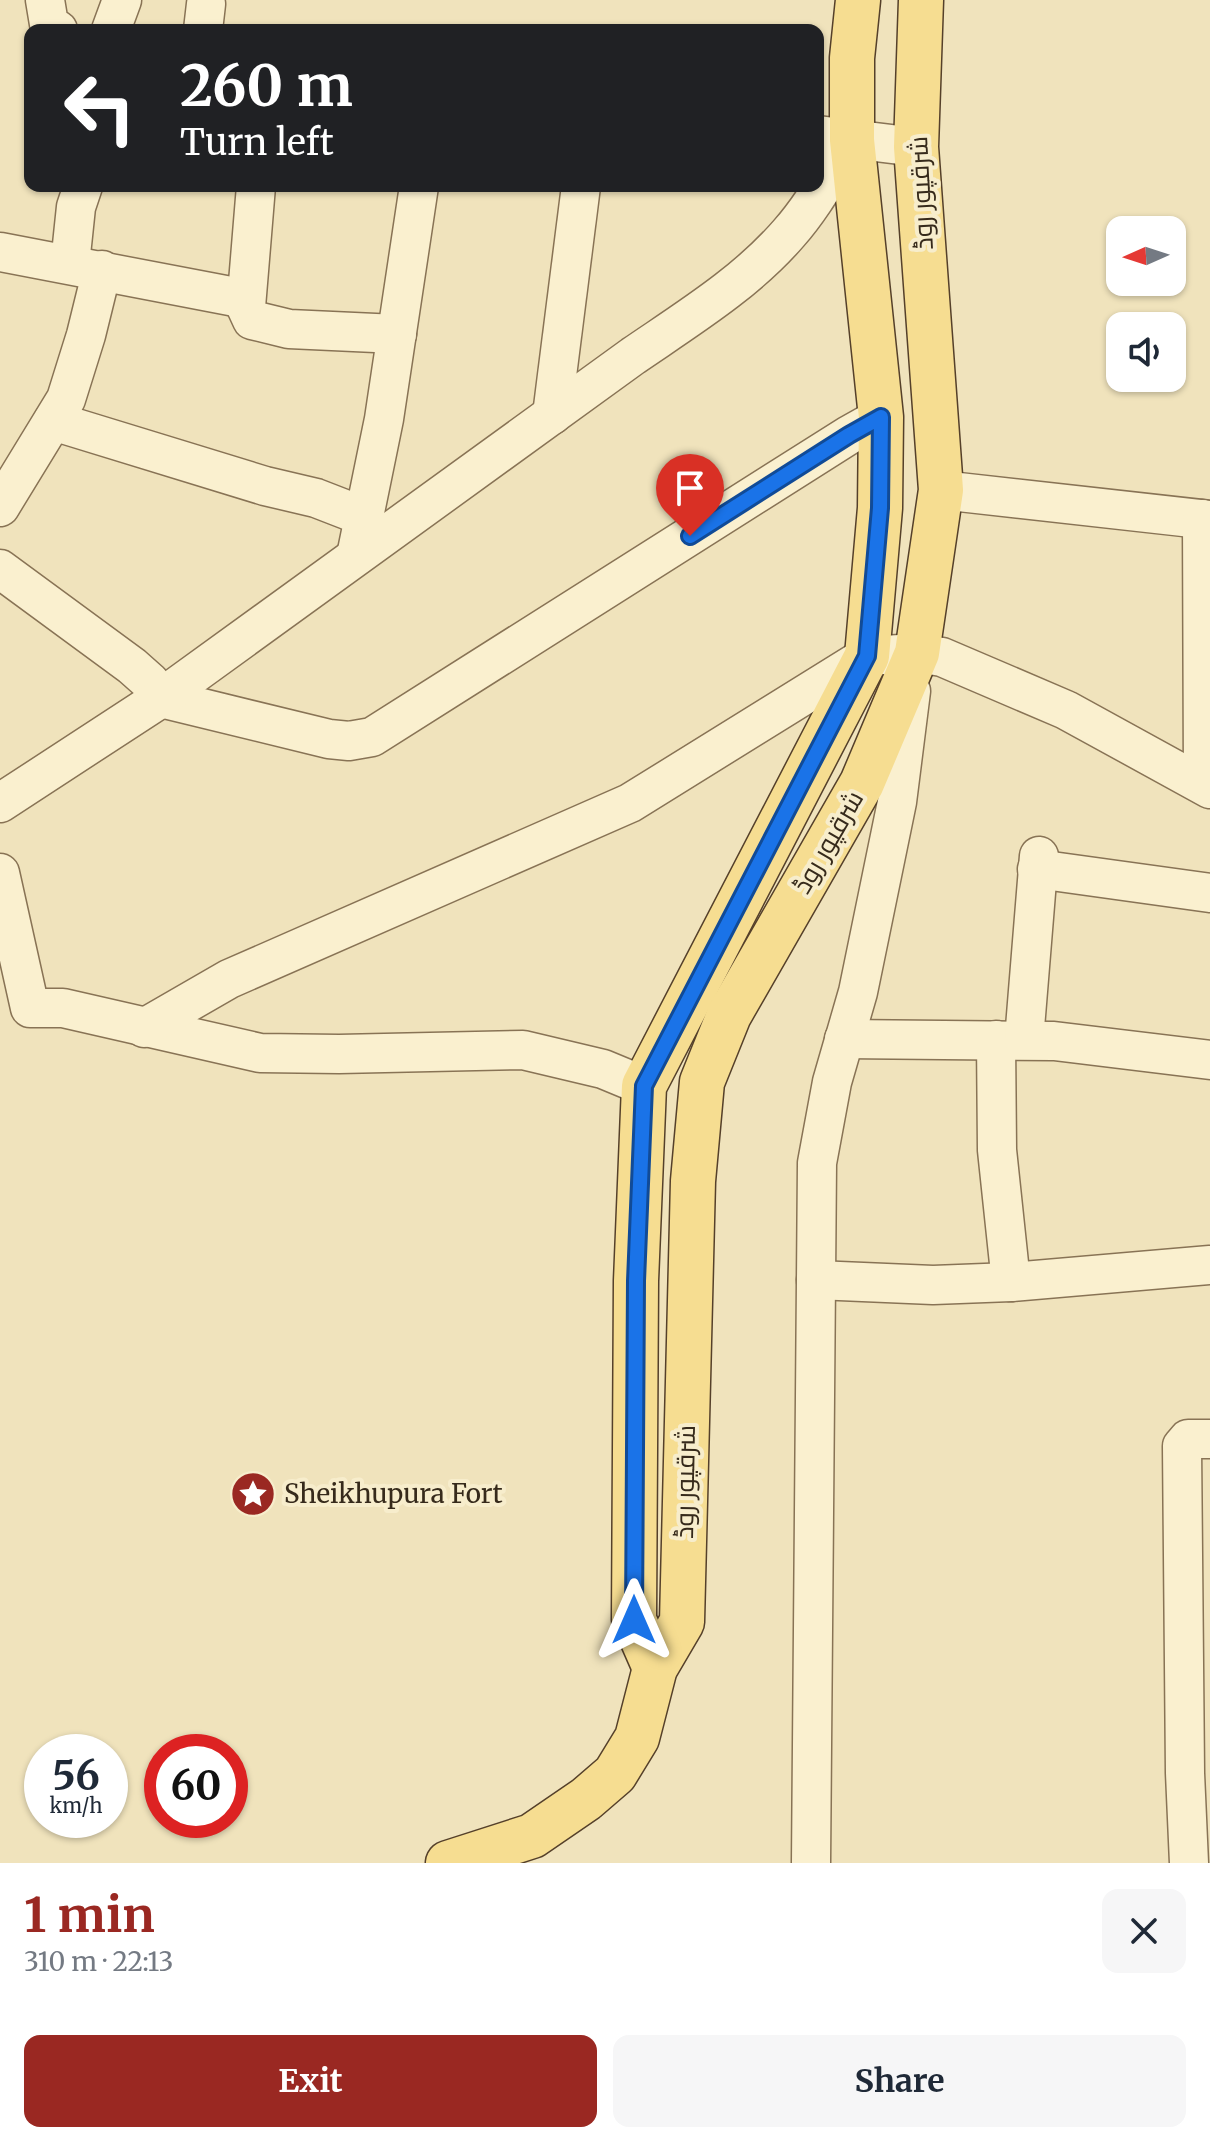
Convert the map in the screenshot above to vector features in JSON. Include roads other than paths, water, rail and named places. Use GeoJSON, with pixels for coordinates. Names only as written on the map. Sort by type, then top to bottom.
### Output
{"type":"FeatureCollection","features":[{"type":"Feature","properties":{"kind":"main road","name":"شرقپور روڈ"},"geometry":{"type":"LineString","coordinates":[[655,1668],[634,1620],[636,1281],[644,1086],[867,656],[880,508],[881,417],[835,138],[852,58],[858,0]]}},
{"type":"Feature","properties":{"kind":"main road","name":"شرقپور روڈ"},"geometry":{"type":"LineString","coordinates":[[448,1863],[532,1836],[586,1799],[615,1774],[637,1738],[655,1668],[682,1622],[693,1181],[702,1082],[729,1015],[862,783],[917,653],[941,490],[916,147],[921,0]]}},
{"type":"Feature","properties":{"kind":"street"},"geometry":{"type":"LineString","coordinates":[[45,0],[49,24]]}},
{"type":"Feature","properties":{"kind":"street"},"geometry":{"type":"LineString","coordinates":[[113,24],[122,0]]}},
{"type":"Feature","properties":{"kind":"street"},"geometry":{"type":"LineString","coordinates":[[824,161],[835,138],[916,147]]}},
{"type":"Feature","properties":{"kind":"street"},"geometry":{"type":"LineString","coordinates":[[0,507],[66,399],[74,373],[86,267],[76,207],[81,192]]}},
{"type":"Feature","properties":{"kind":"street"},"geometry":{"type":"LineString","coordinates":[[255,192],[246,299],[248,316],[252,320],[289,329],[397,334]]}},
{"type":"Feature","properties":{"kind":"street"},"geometry":{"type":"LineString","coordinates":[[356,556],[384,419],[418,192]]}},
{"type":"Feature","properties":{"kind":"street"},"geometry":{"type":"LineString","coordinates":[[552,415],[580,192]]}},
{"type":"Feature","properties":{"kind":"street"},"geometry":{"type":"LineString","coordinates":[[2,799],[161,698],[700,311],[757,266],[790,232],[809,192]]}},
{"type":"Feature","properties":{"kind":"street"},"geometry":{"type":"LineString","coordinates":[[0,252],[246,299]]}},
{"type":"Feature","properties":{"kind":"street"},"geometry":{"type":"LineString","coordinates":[[0,569],[132,666],[150,682],[161,698],[329,739],[349,741],[372,737],[881,417]]}},
{"type":"Feature","properties":{"kind":"street"},"geometry":{"type":"LineString","coordinates":[[53,421],[265,486],[316,498],[365,517]]}},
{"type":"Feature","properties":{"kind":"street"},"geometry":{"type":"LineString","coordinates":[[144,1028],[229,979],[630,803],[867,656],[917,653],[942,657],[1066,710],[1206,787],[1206,520],[941,490]]}},
{"type":"Feature","properties":{"kind":"street"},"geometry":{"type":"LineString","coordinates":[[811,1863],[817,1163],[832,1082],[858,992],[897,802],[917,653]]}},
{"type":"Feature","properties":{"kind":"street"},"geometry":{"type":"LineString","coordinates":[[1011,1282],[997,1150],[1010,1040],[1038,863],[1210,893]]}},
{"type":"Feature","properties":{"kind":"street"},"geometry":{"type":"LineString","coordinates":[[0,873],[15,1010],[63,1008],[260,1053],[523,1050],[603,1069],[644,1086]]}},
{"type":"Feature","properties":{"kind":"street"},"geometry":{"type":"LineString","coordinates":[[844,1039],[1075,1043],[1210,1060]]}},
{"type":"Feature","properties":{"kind":"street"},"geometry":{"type":"LineString","coordinates":[[816,1280],[933,1285],[1011,1282],[1210,1265]]}},
{"type":"Feature","properties":{"kind":"street"},"geometry":{"type":"LineString","coordinates":[[1189,1863],[1185,1773],[1182,1446],[1188,1439],[1210,1439]]}},
{"type":"Feature","properties":{"kind":"place","name":"Sheikhupura Fort"},"geometry":{"type":"Point","coordinates":[253,1494]}}]}
